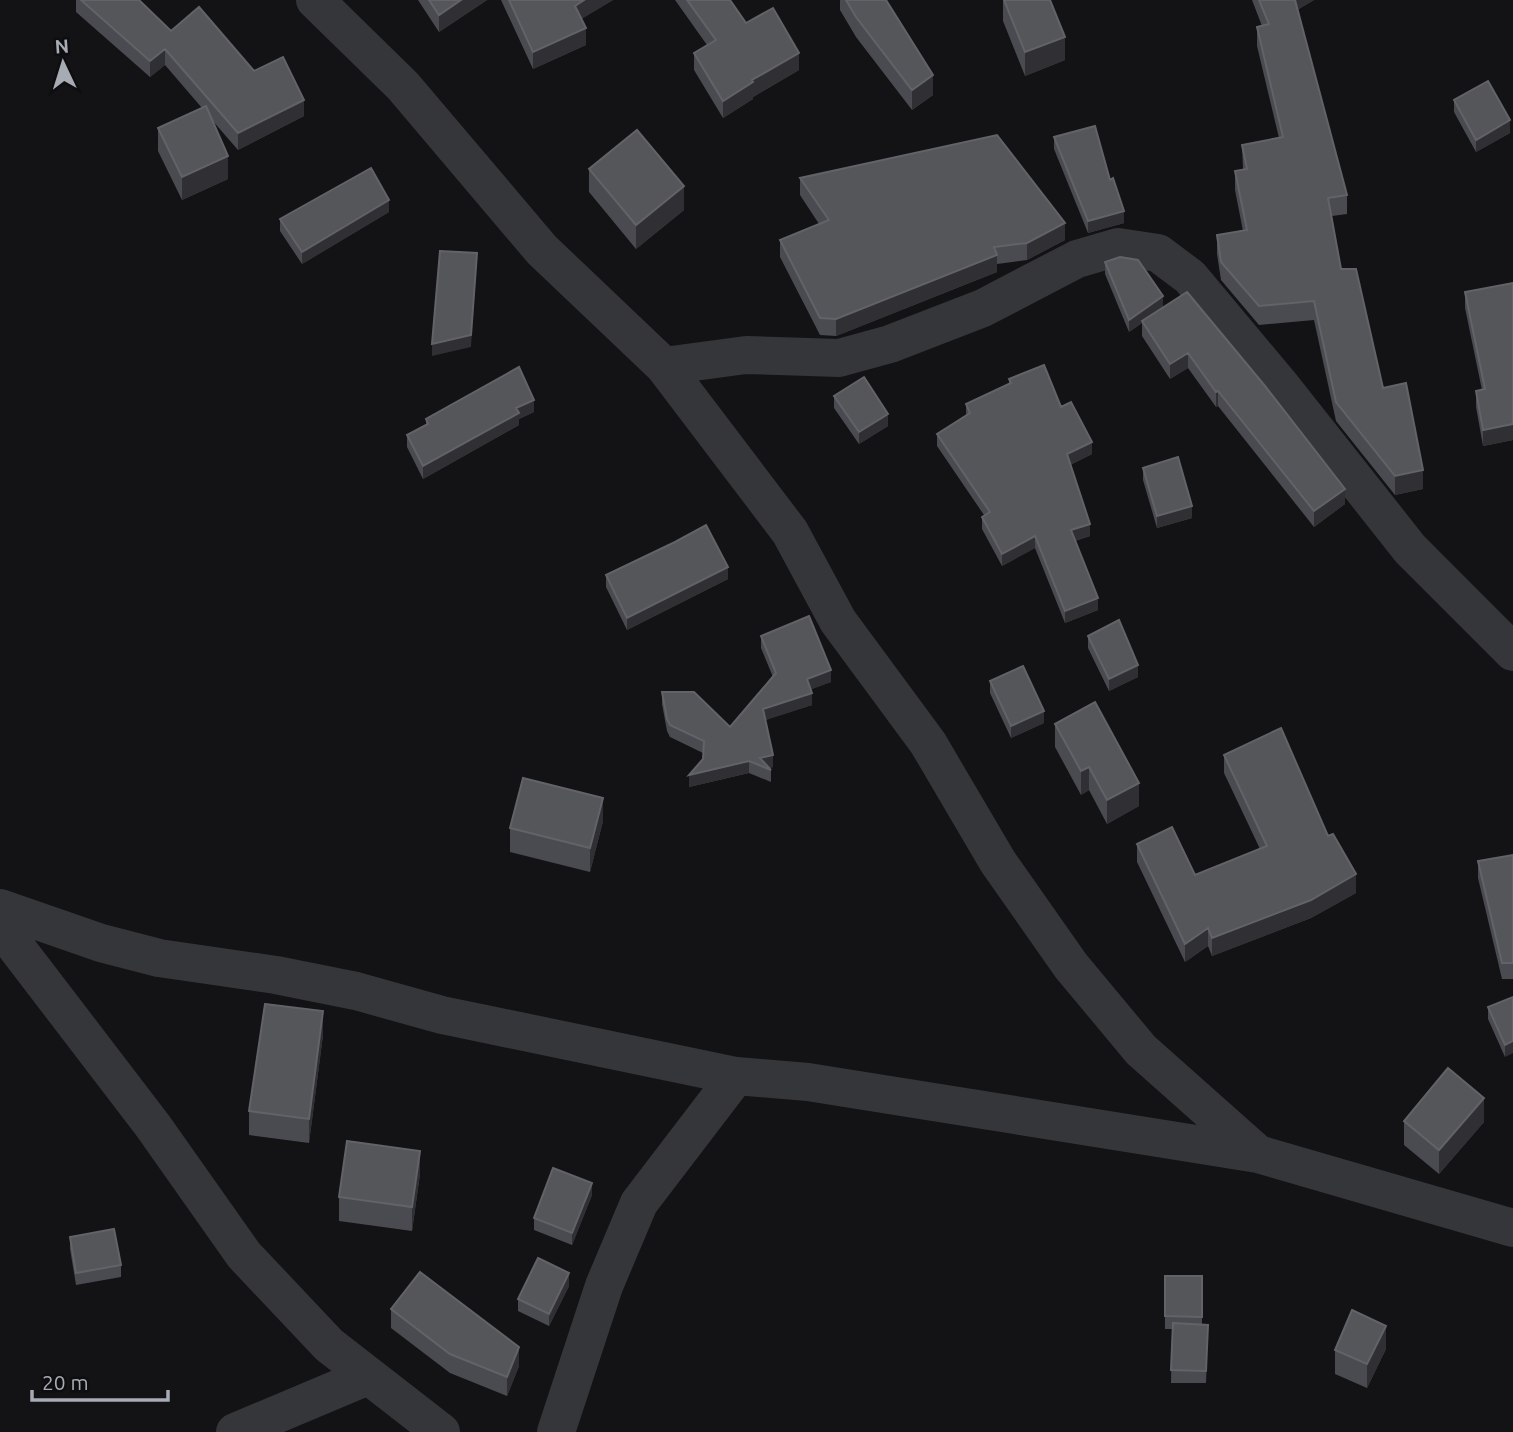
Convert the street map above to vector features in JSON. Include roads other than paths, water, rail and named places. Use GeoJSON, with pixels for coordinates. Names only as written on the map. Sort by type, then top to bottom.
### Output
{"type":"FeatureCollection","features":[{"type":"Feature","properties":{"kind":"street"},"geometry":{"type":"LineString","coordinates":[[316,0],[403,86],[542,250],[664,366],[790,532],[838,621],[928,743],[998,862],[1071,966],[1141,1050],[1258,1154]]}},
{"type":"Feature","properties":{"kind":"street"},"geometry":{"type":"LineString","coordinates":[[664,366],[746,355],[839,358],[890,344],[983,308],[1077,259],[1118,247],[1158,253],[1190,277],[1282,387],[1410,549],[1513,652]]}},
{"type":"Feature","properties":{"kind":"street"},"geometry":{"type":"LineString","coordinates":[[0,908],[101,943],[159,958],[356,991],[442,1016],[736,1076],[808,1082],[1258,1154],[1513,1228]]}},
{"type":"Feature","properties":{"kind":"street"},"geometry":{"type":"LineString","coordinates":[[0,926],[153,1126],[244,1255],[384,1402],[441,1432]]}},
{"type":"Feature","properties":{"kind":"street"},"geometry":{"type":"LineString","coordinates":[[556,1432],[604,1286],[639,1203],[736,1076]]}},
{"type":"Feature","properties":{"kind":"street"},"geometry":{"type":"LineString","coordinates":[[235,1432],[384,1402]]}}]}
